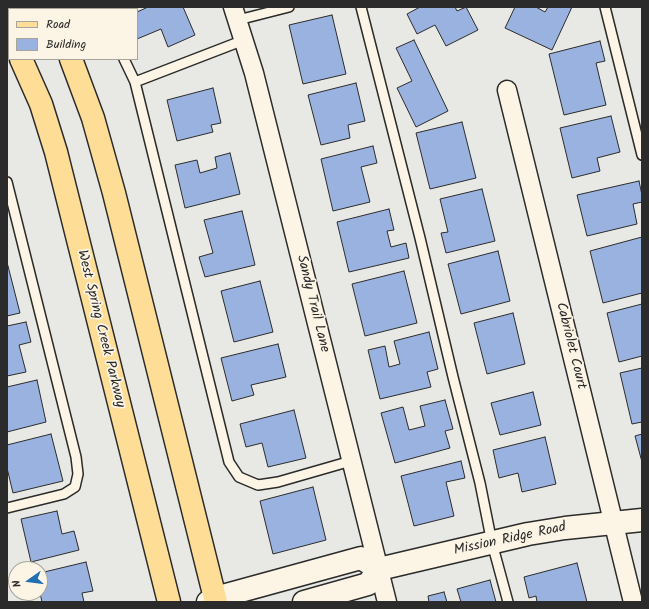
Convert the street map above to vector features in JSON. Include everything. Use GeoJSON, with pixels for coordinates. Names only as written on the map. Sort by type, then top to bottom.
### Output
{"type":"FeatureCollection","features":[{"type":"Feature","properties":{"kind":"main road","name":"West Spring Creek Parkway"},"geometry":{"type":"LineString","coordinates":[[21,60],[41,104],[56,152],[169,602]]}},
{"type":"Feature","properties":{"kind":"main road"},"geometry":{"type":"LineString","coordinates":[[71,60],[93,118],[114,193],[213,601]]}},
{"type":"Feature","properties":{"kind":"street","name":"Sandy Trail Lane"},"geometry":{"type":"LineString","coordinates":[[235,13],[254,73],[387,602]]}},
{"type":"Feature","properties":{"kind":"street","name":"Cabriolet Court"},"geometry":{"type":"LineString","coordinates":[[507,90],[633,602]]}},
{"type":"Feature","properties":{"kind":"street","name":"Mission Ridge Road"},"geometry":{"type":"LineString","coordinates":[[379,570],[535,533],[565,528],[642,520]]}},
{"type":"Feature","properties":{"kind":"street"},"geometry":{"type":"LineString","coordinates":[[213,601],[361,558],[379,570],[368,584],[304,602]]}},
{"type":"Feature","properties":{"kind":"lane"},"geometry":{"type":"LineString","coordinates":[[235,13],[289,7]]}},
{"type":"Feature","properties":{"kind":"lane"},"geometry":{"type":"LineString","coordinates":[[361,7],[420,238],[480,483],[492,543],[508,602]]}},
{"type":"Feature","properties":{"kind":"lane"},"geometry":{"type":"LineString","coordinates":[[605,7],[642,155]]}},
{"type":"Feature","properties":{"kind":"lane"},"geometry":{"type":"LineString","coordinates":[[135,82],[244,40]]}},
{"type":"Feature","properties":{"kind":"lane"},"geometry":{"type":"LineString","coordinates":[[124,60],[135,82],[229,462],[239,477],[258,484],[278,482],[351,461]]}},
{"type":"Feature","properties":{"kind":"lane"},"geometry":{"type":"LineString","coordinates":[[7,182],[76,457],[78,474],[74,487],[64,494],[7,508]]}},
{"type":"Feature","properties":{"kind":"building"},"geometry":{"type":"Polygon","coordinates":[[[148,7],[183,7],[195,35],[168,47],[161,29],[138,39],[138,12],[148,7]]]}},
{"type":"Feature","properties":{"kind":"building"},"geometry":{"type":"Polygon","coordinates":[[[420,7],[455,7],[457,11],[466,7],[478,30],[446,46],[435,25],[417,34],[407,14],[420,7]]]}},
{"type":"Feature","properties":{"kind":"building"},"geometry":{"type":"Polygon","coordinates":[[[515,7],[536,7],[545,12],[548,7],[572,7],[552,50],[505,28],[515,7]]]}},
{"type":"Feature","properties":{"kind":"building"},"geometry":{"type":"Polygon","coordinates":[[[332,15],[346,74],[303,84],[289,25],[332,15]]]}},
{"type":"Feature","properties":{"kind":"building"},"geometry":{"type":"Polygon","coordinates":[[[414,40],[448,111],[416,127],[397,88],[412,81],[396,48],[414,40]]]}},
{"type":"Feature","properties":{"kind":"building"},"geometry":{"type":"Polygon","coordinates":[[[600,41],[605,61],[596,63],[606,105],[564,115],[549,54],[600,41]]]}},
{"type":"Feature","properties":{"kind":"building"},"geometry":{"type":"Polygon","coordinates":[[[356,83],[365,121],[348,125],[350,138],[321,145],[308,95],[356,83]]]}},
{"type":"Feature","properties":{"kind":"building"},"geometry":{"type":"Polygon","coordinates":[[[213,88],[221,123],[211,125],[213,132],[177,141],[167,100],[213,88]]]}},
{"type":"Feature","properties":{"kind":"building"},"geometry":{"type":"Polygon","coordinates":[[[611,116],[620,152],[597,158],[600,171],[572,178],[560,128],[611,116]]]}},
{"type":"Feature","properties":{"kind":"building"},"geometry":{"type":"Polygon","coordinates":[[[462,122],[476,178],[430,189],[416,133],[462,122]]]}},
{"type":"Feature","properties":{"kind":"building"},"geometry":{"type":"Polygon","coordinates":[[[373,146],[377,163],[361,167],[370,202],[333,211],[321,159],[373,146]]]}},
{"type":"Feature","properties":{"kind":"building"},"geometry":{"type":"Polygon","coordinates":[[[230,153],[240,194],[185,208],[175,165],[197,160],[200,173],[217,168],[215,157],[230,153]]]}},
{"type":"Feature","properties":{"kind":"building"},"geometry":{"type":"Polygon","coordinates":[[[639,181],[642,202],[633,204],[637,224],[587,236],[577,195],[639,181]]]}},
{"type":"Feature","properties":{"kind":"building"},"geometry":{"type":"Polygon","coordinates":[[[482,189],[495,241],[446,253],[441,233],[448,232],[440,199],[482,189]]]}},
{"type":"Feature","properties":{"kind":"building"},"geometry":{"type":"Polygon","coordinates":[[[389,209],[394,230],[387,231],[391,247],[406,243],[409,258],[349,272],[337,222],[389,209]]]}},
{"type":"Feature","properties":{"kind":"building"},"geometry":{"type":"Polygon","coordinates":[[[242,211],[255,265],[205,277],[199,257],[213,253],[204,220],[242,211]]]}},
{"type":"Feature","properties":{"kind":"building"},"geometry":{"type":"Polygon","coordinates":[[[642,237],[642,293],[603,303],[590,251],[642,237]]]}},
{"type":"Feature","properties":{"kind":"building"},"geometry":{"type":"Polygon","coordinates":[[[498,251],[510,301],[461,314],[448,264],[498,251]]]}},
{"type":"Feature","properties":{"kind":"building"},"geometry":{"type":"Polygon","coordinates":[[[8,266],[20,313],[7,316],[7,267],[8,266]]]}},
{"type":"Feature","properties":{"kind":"building"},"geometry":{"type":"Polygon","coordinates":[[[404,271],[417,323],[365,336],[352,284],[404,271]]]}},
{"type":"Feature","properties":{"kind":"building"},"geometry":{"type":"Polygon","coordinates":[[[260,281],[273,332],[234,342],[221,291],[260,281]]]}},
{"type":"Feature","properties":{"kind":"building"},"geometry":{"type":"Polygon","coordinates":[[[642,304],[642,356],[619,362],[607,313],[642,304]]]}},
{"type":"Feature","properties":{"kind":"building"},"geometry":{"type":"Polygon","coordinates":[[[513,313],[525,364],[487,374],[474,323],[513,313]]]}},
{"type":"Feature","properties":{"kind":"building"},"geometry":{"type":"Polygon","coordinates":[[[26,322],[31,342],[19,345],[26,372],[7,376],[7,326],[26,322]]]}},
{"type":"Feature","properties":{"kind":"building"},"geometry":{"type":"Polygon","coordinates":[[[429,332],[438,369],[427,372],[431,387],[380,399],[368,350],[385,346],[389,367],[400,364],[394,341],[429,332]]]}},
{"type":"Feature","properties":{"kind":"building"},"geometry":{"type":"Polygon","coordinates":[[[278,344],[286,377],[251,385],[254,395],[232,401],[221,358],[278,344]]]}},
{"type":"Feature","properties":{"kind":"building"},"geometry":{"type":"Polygon","coordinates":[[[642,368],[642,422],[632,424],[620,373],[642,368]]]}},
{"type":"Feature","properties":{"kind":"building"},"geometry":{"type":"Polygon","coordinates":[[[37,380],[46,422],[7,432],[7,387],[37,380]]]}},
{"type":"Feature","properties":{"kind":"building"},"geometry":{"type":"Polygon","coordinates":[[[533,392],[541,425],[500,435],[491,403],[533,392]]]}},
{"type":"Feature","properties":{"kind":"building"},"geometry":{"type":"Polygon","coordinates":[[[445,400],[453,429],[445,431],[450,448],[395,463],[381,413],[403,407],[409,430],[425,426],[420,406],[445,400]]]}},
{"type":"Feature","properties":{"kind":"building"},"geometry":{"type":"Polygon","coordinates":[[[294,410],[306,458],[268,467],[262,443],[246,447],[240,424],[294,410]]]}},
{"type":"Feature","properties":{"kind":"building"},"geometry":{"type":"Polygon","coordinates":[[[51,434],[63,481],[13,493],[7,468],[7,445],[51,434]]]}},
{"type":"Feature","properties":{"kind":"building"},"geometry":{"type":"Polygon","coordinates":[[[642,434],[642,462],[635,436],[642,434]]]}},
{"type":"Feature","properties":{"kind":"building"},"geometry":{"type":"Polygon","coordinates":[[[545,437],[556,484],[522,492],[518,473],[499,478],[493,450],[545,437]]]}},
{"type":"Feature","properties":{"kind":"building"},"geometry":{"type":"Polygon","coordinates":[[[461,461],[465,478],[446,482],[454,516],[414,526],[401,476],[461,461]]]}},
{"type":"Feature","properties":{"kind":"building"},"geometry":{"type":"Polygon","coordinates":[[[313,487],[326,540],[273,554],[260,501],[313,487]]]}},
{"type":"Feature","properties":{"kind":"building"},"geometry":{"type":"Polygon","coordinates":[[[57,511],[62,534],[74,531],[79,550],[31,561],[21,519],[57,511]]]}},
{"type":"Feature","properties":{"kind":"building"},"geometry":{"type":"Polygon","coordinates":[[[86,562],[93,591],[82,593],[84,602],[42,602],[48,601],[48,571],[86,562]]]}},
{"type":"Feature","properties":{"kind":"building"},"geometry":{"type":"Polygon","coordinates":[[[577,563],[587,602],[537,602],[536,596],[529,598],[524,577],[577,563]]]}},
{"type":"Feature","properties":{"kind":"building"},"geometry":{"type":"Polygon","coordinates":[[[490,580],[496,602],[461,602],[457,589],[490,580]]]}},
{"type":"Feature","properties":{"kind":"building"},"geometry":{"type":"Polygon","coordinates":[[[444,592],[447,602],[429,602],[428,596],[444,592]]]}}]}
